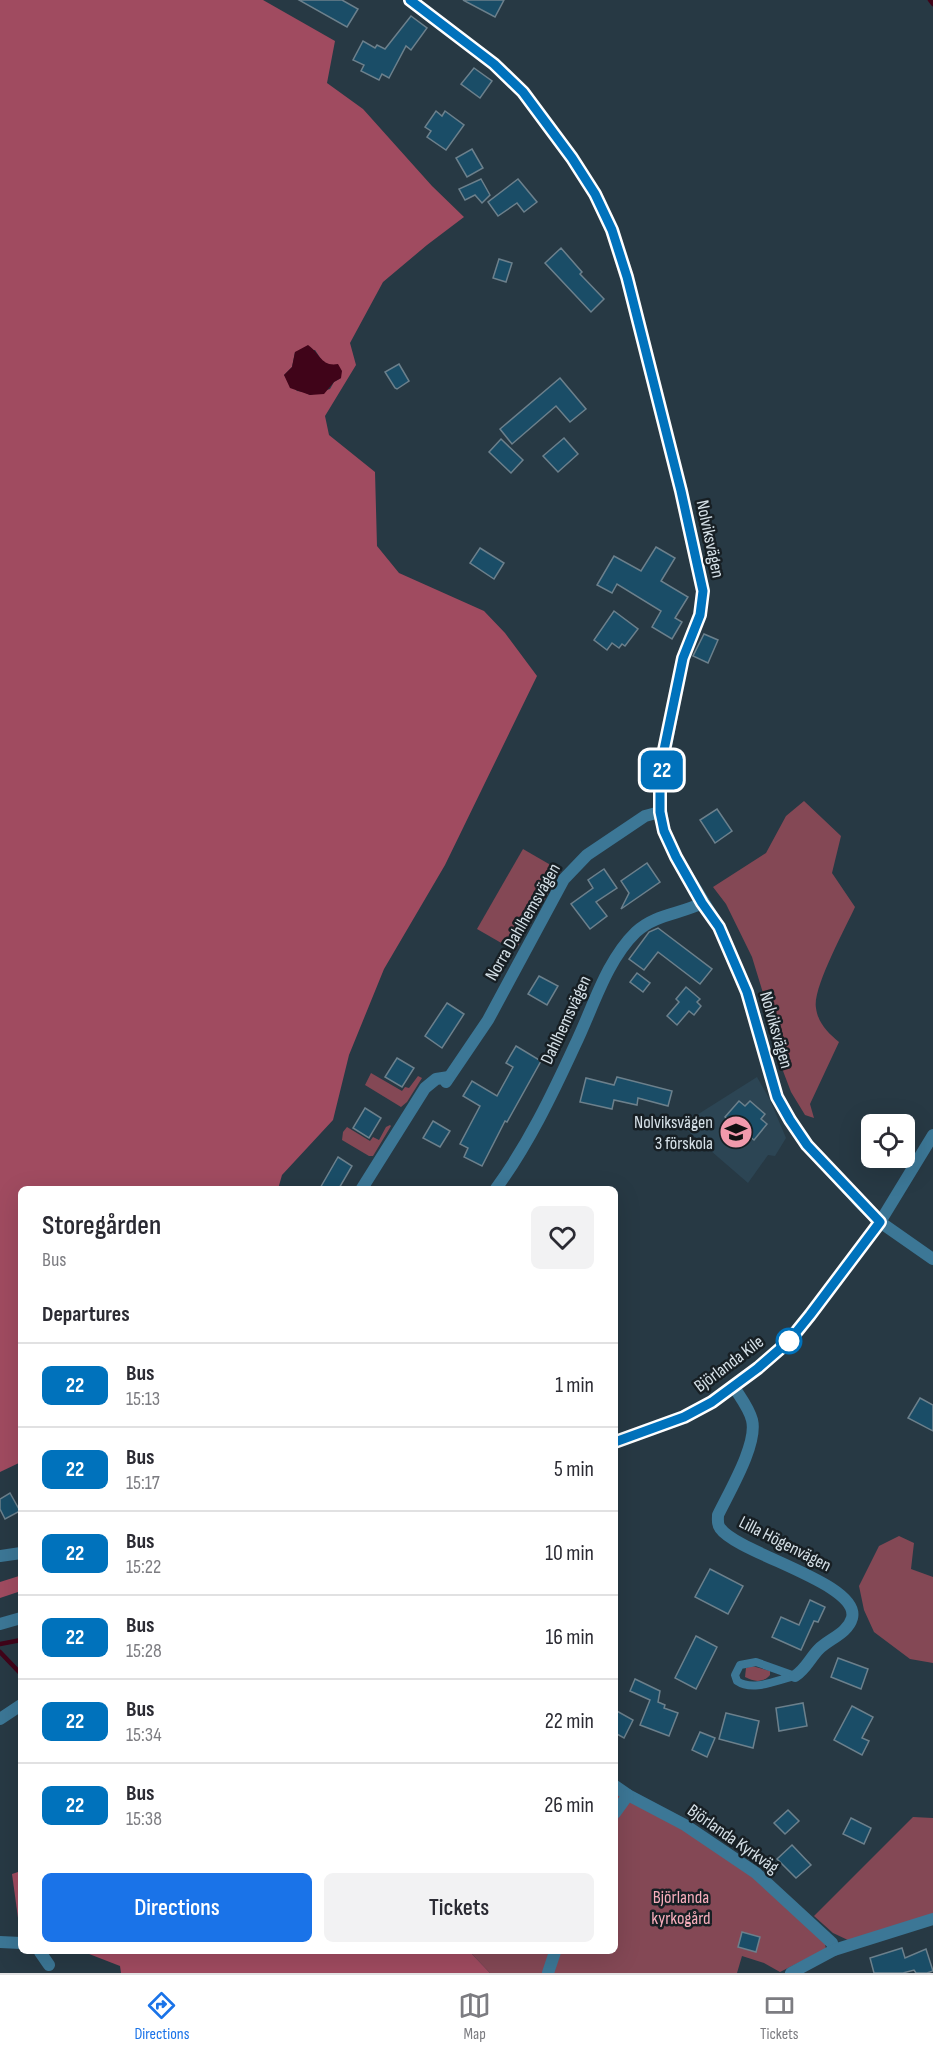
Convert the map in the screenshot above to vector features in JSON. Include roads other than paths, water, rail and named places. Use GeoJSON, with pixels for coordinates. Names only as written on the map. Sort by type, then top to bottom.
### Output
{"type":"FeatureCollection","features":[{"type":"Feature","properties":{"kind":"street","name":"Nolviksvägen"},"geometry":{"type":"LineString","coordinates":[[410,0],[511,79],[572,158],[595,194],[612,230],[627,277],[681,491],[703,591],[700,615],[683,658],[668,728],[660,784],[660,812],[664,831],[702,903],[719,927],[747,992],[777,1097],[790,1120],[807,1145],[880,1222],[933,1259]]}},
{"type":"Feature","properties":{"kind":"street","name":"Norra Dahlhemsvägen"},"geometry":{"type":"LineString","coordinates":[[364,1186],[425,1088],[435,1079],[447,1080],[488,1020],[564,879],[587,855],[645,816],[660,812]]}},
{"type":"Feature","properties":{"kind":"street","name":"Dahlhemsvägen"},"geometry":{"type":"LineString","coordinates":[[498,1186],[515,1162],[546,1105],[616,957],[636,931],[656,918],[693,908],[702,903]]}},
{"type":"Feature","properties":{"kind":"street","name":"Björlanda Kile"},"geometry":{"type":"LineString","coordinates":[[618,1441],[684,1417],[712,1402],[734,1387],[789,1341],[880,1222],[933,1135]]}},
{"type":"Feature","properties":{"kind":"street","name":"Lilla Högenvägen"},"geometry":{"type":"LineString","coordinates":[[734,1387],[752,1419],[753,1429],[750,1446],[718,1515],[718,1525],[733,1539],[839,1593],[850,1604],[853,1616],[847,1628],[819,1649],[802,1672],[795,1676]]}},
{"type":"Feature","properties":{"kind":"street"},"geometry":{"type":"LineString","coordinates":[[0,1556],[18,1553]]}},
{"type":"Feature","properties":{"kind":"street"},"geometry":{"type":"LineString","coordinates":[[0,1624],[18,1619]]}},
{"type":"Feature","properties":{"kind":"street"},"geometry":{"type":"LineString","coordinates":[[0,1719],[18,1707]]}},
{"type":"Feature","properties":{"kind":"street","name":"Björlanda Kyrkväg"},"geometry":{"type":"LineString","coordinates":[[618,1788],[628,1796],[686,1825],[756,1873],[832,1943],[834,1950]]}},
{"type":"Feature","properties":{"kind":"street"},"geometry":{"type":"LineString","coordinates":[[618,1809],[628,1796]]}},
{"type":"Feature","properties":{"kind":"street"},"geometry":{"type":"LineString","coordinates":[[791,1973],[834,1950],[933,1919]]}},
{"type":"Feature","properties":{"kind":"street"},"geometry":{"type":"LineString","coordinates":[[0,1942],[18,1943]]}},
{"type":"Feature","properties":{"kind":"street"},"geometry":{"type":"LineString","coordinates":[[41,1954],[49,1965]]}},
{"type":"Feature","properties":{"kind":"street"},"geometry":{"type":"LineString","coordinates":[[548,1973],[554,1954]]}},
{"type":"Feature","properties":{"kind":"lane"},"geometry":{"type":"LineString","coordinates":[[756,1662],[795,1676],[756,1686],[736,1681],[735,1675],[740,1665],[756,1662]]}},
{"type":"Feature","properties":{"kind":"waterway"},"geometry":{"type":"LineString","coordinates":[[930,0],[933,4]]}},
{"type":"Feature","properties":{"kind":"waterway"},"geometry":{"type":"LineString","coordinates":[[0,1644],[18,1641]]}},
{"type":"Feature","properties":{"kind":"waterway"},"geometry":{"type":"LineString","coordinates":[[0,1652],[18,1671]]}},
{"type":"Feature","properties":{"kind":"place","name":"Nolviksvägen 3 förskola"},"geometry":{"type":"Point","coordinates":[736,1132]}},
{"type":"Feature","properties":{"kind":"park label","name":"Björlanda kyrkogård"},"geometry":{"type":"Point","coordinates":[681,1907]}}]}
